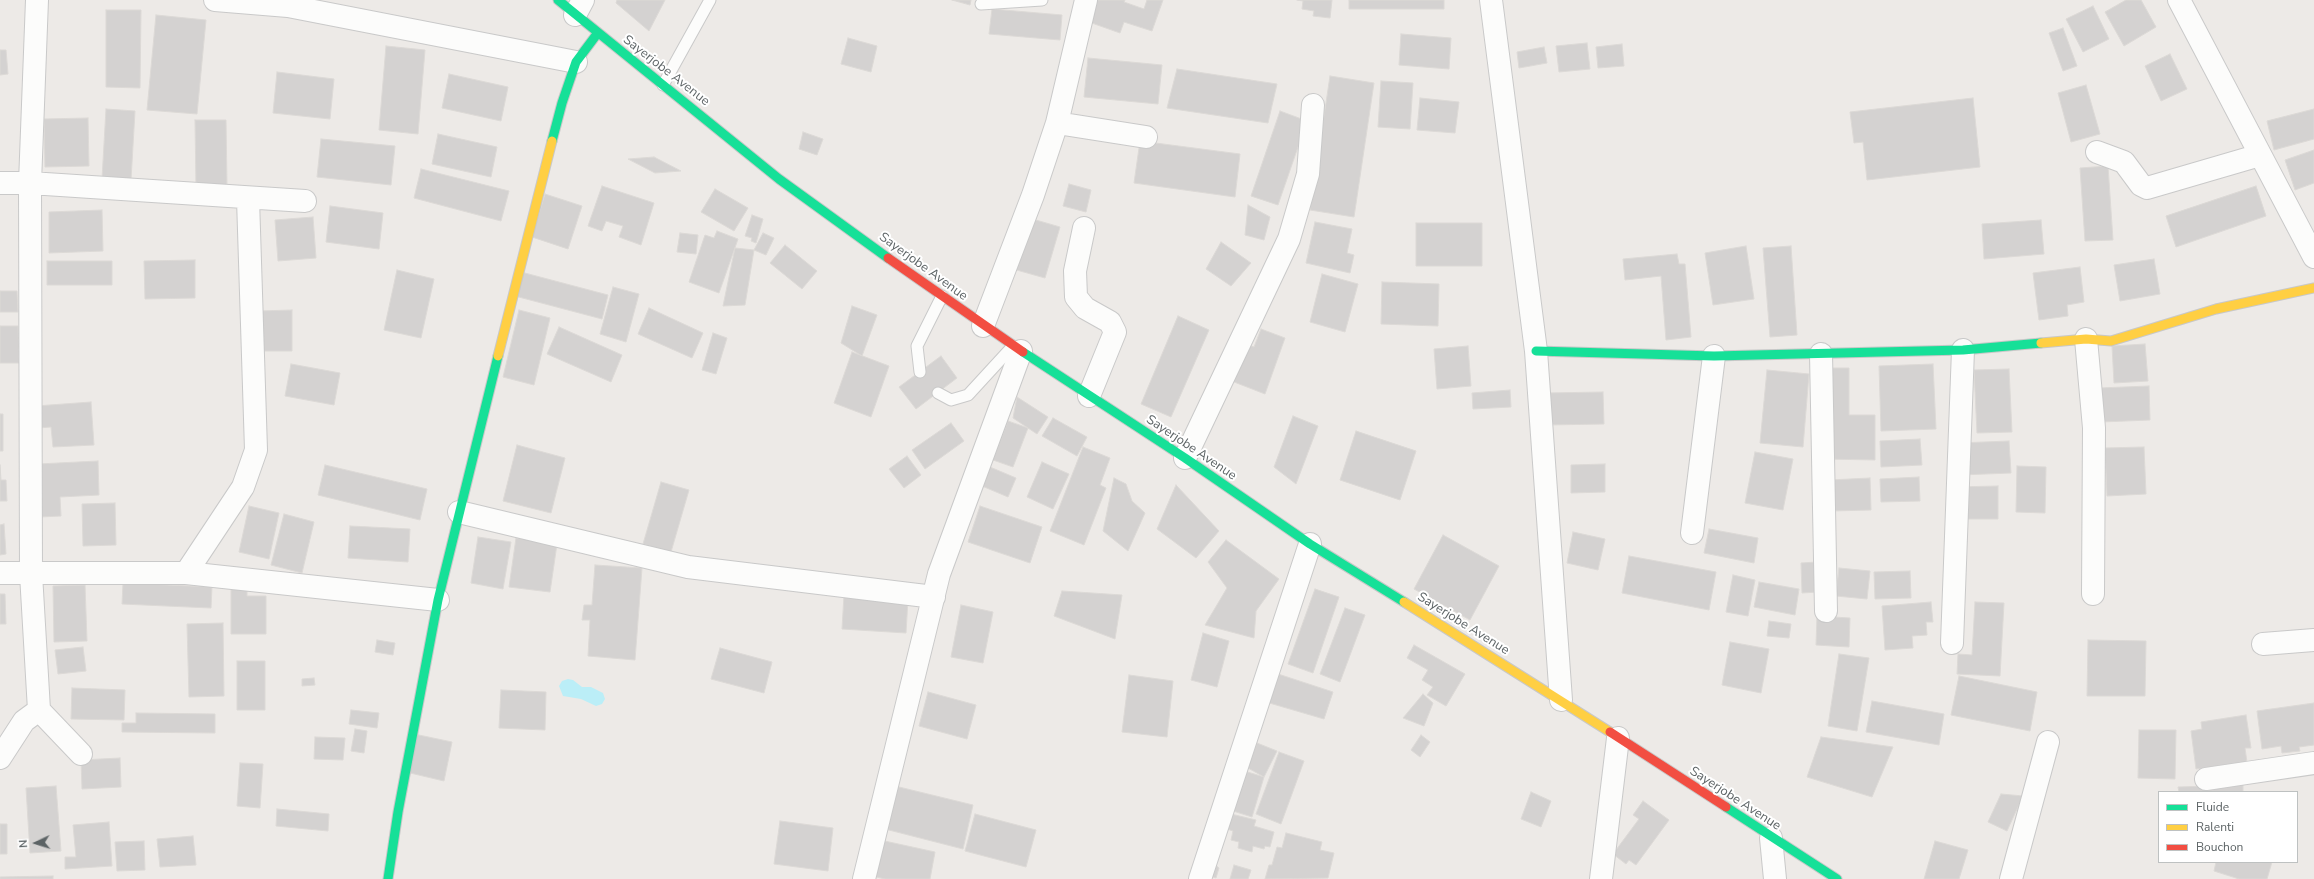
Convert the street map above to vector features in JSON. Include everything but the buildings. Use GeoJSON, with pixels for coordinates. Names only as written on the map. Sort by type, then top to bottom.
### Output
{"type":"FeatureCollection","features":[{"type":"Feature","properties":{"kind":"street"},"geometry":{"type":"LineString","coordinates":[[37,0],[30,183],[32,574],[39,710],[81,754]]}},
{"type":"Feature","properties":{"kind":"street"},"geometry":{"type":"LineString","coordinates":[[215,0],[261,1],[576,62]]}},
{"type":"Feature","properties":{"kind":"street","name":"Sayerjobe Avenue"},"geometry":{"type":"LineString","coordinates":[[558,0],[579,8],[597,34],[779,179],[983,326],[1185,458],[1310,544],[1561,700],[1771,838],[1838,879]]}},
{"type":"Feature","properties":{"kind":"street"},"geometry":{"type":"LineString","coordinates":[[983,326],[1033,195],[1057,123],[1086,0]]}},
{"type":"Feature","properties":{"kind":"street"},"geometry":{"type":"LineString","coordinates":[[1491,0],[1536,351],[1561,700]]}},
{"type":"Feature","properties":{"kind":"street"},"geometry":{"type":"LineString","coordinates":[[2179,0],[2314,258]]}},
{"type":"Feature","properties":{"kind":"street"},"geometry":{"type":"LineString","coordinates":[[388,879],[398,812],[438,600],[459,512],[562,103],[576,62],[597,34]]}},
{"type":"Feature","properties":{"kind":"street"},"geometry":{"type":"LineString","coordinates":[[1185,458],[1289,239],[1308,174],[1314,105]]}},
{"type":"Feature","properties":{"kind":"street"},"geometry":{"type":"LineString","coordinates":[[1057,123],[1146,137]]}},
{"type":"Feature","properties":{"kind":"street"},"geometry":{"type":"LineString","coordinates":[[2097,152],[2124,162],[2141,185],[2147,188],[2260,154]]}},
{"type":"Feature","properties":{"kind":"street"},"geometry":{"type":"LineString","coordinates":[[0,183],[30,183],[305,201]]}},
{"type":"Feature","properties":{"kind":"street"},"geometry":{"type":"LineString","coordinates":[[186,574],[243,487],[256,450],[248,198]]}},
{"type":"Feature","properties":{"kind":"street"},"geometry":{"type":"LineString","coordinates":[[1084,228],[1075,271],[1076,297],[1085,308],[1110,322],[1115,332],[1089,396]]}},
{"type":"Feature","properties":{"kind":"street"},"geometry":{"type":"LineString","coordinates":[[1536,351],[1714,356],[1963,350],[2086,339],[2111,341],[2216,309],[2314,288]]}},
{"type":"Feature","properties":{"kind":"street"},"geometry":{"type":"LineString","coordinates":[[2086,339],[2094,428],[2093,594]]}},
{"type":"Feature","properties":{"kind":"street"},"geometry":{"type":"LineString","coordinates":[[864,879],[939,574],[1017,349]]}},
{"type":"Feature","properties":{"kind":"street"},"geometry":{"type":"LineString","coordinates":[[1952,643],[1963,350]]}},
{"type":"Feature","properties":{"kind":"street"},"geometry":{"type":"LineString","coordinates":[[1821,354],[1826,611]]}},
{"type":"Feature","properties":{"kind":"street"},"geometry":{"type":"LineString","coordinates":[[1692,533],[1714,356]]}},
{"type":"Feature","properties":{"kind":"street"},"geometry":{"type":"LineString","coordinates":[[459,512],[688,567],[934,597]]}},
{"type":"Feature","properties":{"kind":"street"},"geometry":{"type":"LineString","coordinates":[[1200,879],[1310,544]]}},
{"type":"Feature","properties":{"kind":"street"},"geometry":{"type":"LineString","coordinates":[[0,573],[186,574],[438,600]]}},
{"type":"Feature","properties":{"kind":"street"},"geometry":{"type":"LineString","coordinates":[[2263,644],[2314,640]]}},
{"type":"Feature","properties":{"kind":"street"},"geometry":{"type":"LineString","coordinates":[[0,758],[24,721],[39,710]]}},
{"type":"Feature","properties":{"kind":"street"},"geometry":{"type":"LineString","coordinates":[[1601,879],[1618,738]]}},
{"type":"Feature","properties":{"kind":"street"},"geometry":{"type":"LineString","coordinates":[[2011,879],[2048,742]]}},
{"type":"Feature","properties":{"kind":"street"},"geometry":{"type":"LineString","coordinates":[[2206,779],[2314,763]]}},
{"type":"Feature","properties":{"kind":"street"},"geometry":{"type":"LineString","coordinates":[[1771,838],[1775,879]]}},
{"type":"Feature","properties":{"kind":"lane"},"geometry":{"type":"LineString","coordinates":[[662,85],[710,0]]}},
{"type":"Feature","properties":{"kind":"lane"},"geometry":{"type":"LineString","coordinates":[[981,4],[1042,0]]}},
{"type":"Feature","properties":{"kind":"lane"},"geometry":{"type":"LineString","coordinates":[[920,372],[916,346],[942,296]]}},
{"type":"Feature","properties":{"kind":"lane"},"geometry":{"type":"LineString","coordinates":[[938,393],[951,400],[968,395],[1017,349]]}},
{"type":"Feature","properties":{"kind":"water"},"geometry":{"type":"Polygon","coordinates":[[[568,679],[573,680],[582,687],[591,687],[603,693],[605,699],[602,704],[596,706],[581,699],[563,696],[559,686],[562,681],[568,679]]]}},
{"type":"Feature","properties":{"kind":"traffic: fast"},"geometry":{"type":"LineString","coordinates":[[558,0],[779,179],[888,258]]}},
{"type":"Feature","properties":{"kind":"traffic: fast"},"geometry":{"type":"LineString","coordinates":[[552,141],[562,103],[576,62],[597,34]]}},
{"type":"Feature","properties":{"kind":"traffic: fast"},"geometry":{"type":"LineString","coordinates":[[1536,351],[1714,356],[1963,350],[2041,343]]}},
{"type":"Feature","properties":{"kind":"traffic: fast"},"geometry":{"type":"LineString","coordinates":[[1023,352],[1185,458],[1310,544],[1404,602]]}},
{"type":"Feature","properties":{"kind":"traffic: fast"},"geometry":{"type":"LineString","coordinates":[[388,879],[398,812],[438,600],[498,356]]}},
{"type":"Feature","properties":{"kind":"traffic: fast"},"geometry":{"type":"LineString","coordinates":[[1726,807],[1837,879]]}},
{"type":"Feature","properties":{"kind":"traffic: slow"},"geometry":{"type":"LineString","coordinates":[[498,356],[552,141]]}},
{"type":"Feature","properties":{"kind":"traffic: slow"},"geometry":{"type":"LineString","coordinates":[[2041,343],[2086,339],[2111,341],[2216,309],[2314,288]]}},
{"type":"Feature","properties":{"kind":"traffic: slow"},"geometry":{"type":"LineString","coordinates":[[1404,602],[1610,732]]}},
{"type":"Feature","properties":{"kind":"traffic: jam"},"geometry":{"type":"LineString","coordinates":[[888,258],[1023,352]]}},
{"type":"Feature","properties":{"kind":"traffic: jam"},"geometry":{"type":"LineString","coordinates":[[1610,732],[1726,807]]}}]}
